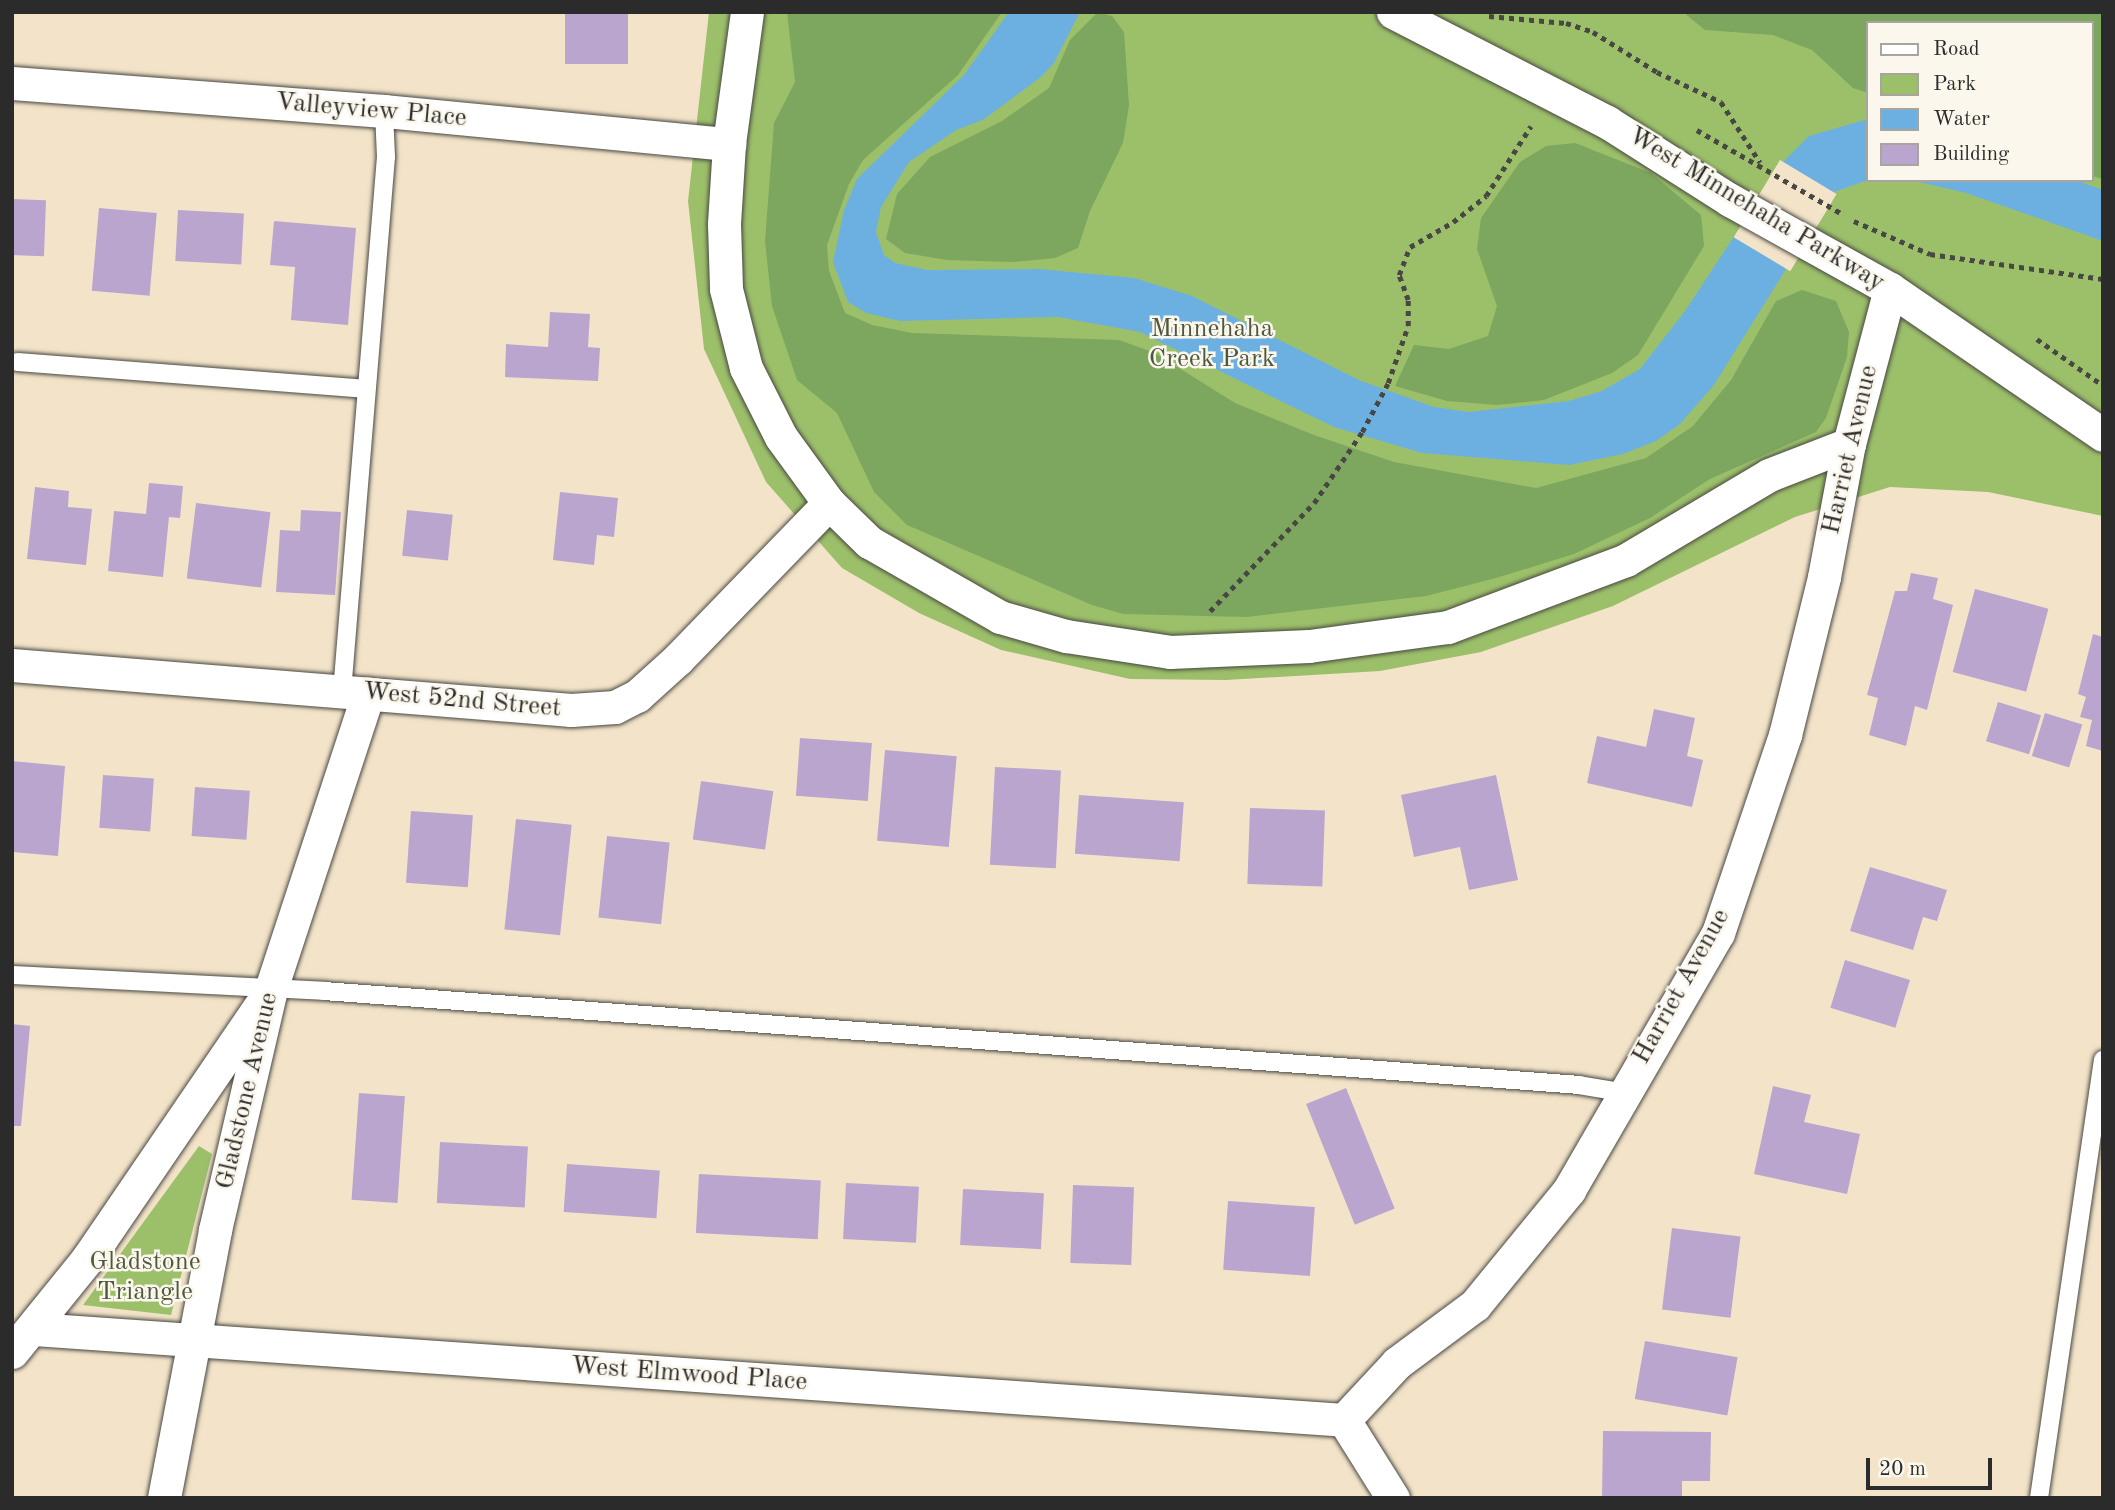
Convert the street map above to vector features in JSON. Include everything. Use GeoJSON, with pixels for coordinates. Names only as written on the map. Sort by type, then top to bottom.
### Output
{"type":"FeatureCollection","features":[{"type":"Feature","properties":{"kind":"street"},"geometry":{"type":"LineString","coordinates":[[747,12],[729,144],[724,224],[726,289],[746,368],[781,437],[829,503],[869,542],[1000,617],[1066,636],[1170,652],[1309,646],[1448,627],[1626,560],[1769,475],[1849,444]]}},
{"type":"Feature","properties":{"kind":"street","name":"West Minnehaha Parkway"},"geometry":{"type":"LineString","coordinates":[[1392,12],[1551,91],[1730,200],[1890,289],[2103,435]]}},
{"type":"Feature","properties":{"kind":"street","name":"Valleyview Place"},"geometry":{"type":"LineString","coordinates":[[12,83],[384,111],[729,144]]}},
{"type":"Feature","properties":{"kind":"street","name":"Harriet Avenue"},"geometry":{"type":"LineString","coordinates":[[1343,1420],[1397,1363],[1475,1305],[1569,1190],[1622,1092],[1718,933],[1785,735],[1824,577],[1849,444],[1890,289]]}},
{"type":"Feature","properties":{"kind":"street","name":"West 52nd Street"},"geometry":{"type":"LineString","coordinates":[[12,665],[572,710],[615,707],[637,696],[678,659],[829,503]]}},
{"type":"Feature","properties":{"kind":"street","name":"Gladstone Avenue"},"geometry":{"type":"LineString","coordinates":[[164,1498],[193,1341],[271,989],[355,693]]}},
{"type":"Feature","properties":{"kind":"street","name":"West Elmwood Place"},"geometry":{"type":"LineString","coordinates":[[23,1340],[172,1140],[271,989]]}},
{"type":"Feature","properties":{"kind":"street","name":"West Elmwood Place"},"geometry":{"type":"LineString","coordinates":[[23,1340],[193,1341],[1343,1420]]}},
{"type":"Feature","properties":{"kind":"street"},"geometry":{"type":"LineString","coordinates":[[1343,1420],[1393,1498]]}},
{"type":"Feature","properties":{"kind":"lane"},"geometry":{"type":"LineString","coordinates":[[355,693],[365,388],[386,157],[384,111]]}},
{"type":"Feature","properties":{"kind":"lane"},"geometry":{"type":"LineString","coordinates":[[17,362],[365,388]]}},
{"type":"Feature","properties":{"kind":"lane"},"geometry":{"type":"LineString","coordinates":[[12,975],[271,989],[1579,1085],[1622,1092]]}},
{"type":"Feature","properties":{"kind":"lane"},"geometry":{"type":"LineString","coordinates":[[2039,1498],[2103,1060]]}},
{"type":"Feature","properties":{"kind":"path"},"geometry":{"type":"LineString","coordinates":[[1475,12],[1566,23],[1600,35],[1657,72],[1721,102],[1762,166],[1850,219],[1930,254],[2103,279]]}},
{"type":"Feature","properties":{"kind":"path"},"geometry":{"type":"LineString","coordinates":[[1204,617],[1314,503],[1362,432],[1388,383],[1409,311],[1399,275],[1401,262],[1409,247],[1453,222],[1486,196],[1551,91]]}},
{"type":"Feature","properties":{"kind":"green space","name":"Minnehaha Creek Park"},"geometry":{"type":"Polygon","coordinates":[[[709,12],[2103,12],[2103,516],[1988,492],[1890,487],[1795,517],[1613,606],[1481,652],[1380,671],[1226,680],[1130,679],[1001,650],[919,613],[842,568],[766,482],[704,349],[688,201],[709,12]]]}},
{"type":"Feature","properties":{"kind":"green space"},"geometry":{"type":"Polygon","coordinates":[[[787,12],[1002,12],[958,75],[863,160],[849,184],[827,245],[829,271],[845,313],[872,325],[912,333],[1119,340],[1155,353],[1235,403],[1314,435],[1394,462],[1536,488],[1646,458],[1693,426],[1731,380],[1776,301],[1802,290],[1836,301],[1849,332],[1847,357],[1826,418],[1816,432],[1710,479],[1650,518],[1574,554],[1426,596],[1247,617],[1123,614],[1092,605],[907,525],[874,492],[837,413],[797,380],[772,306],[765,241],[774,123],[795,82],[787,12]]]}},
{"type":"Feature","properties":{"kind":"green space"},"geometry":{"type":"Polygon","coordinates":[[[1098,12],[1112,16],[1124,32],[1129,105],[1123,143],[1090,211],[1078,248],[1055,258],[1013,262],[947,260],[905,253],[886,239],[897,194],[930,157],[1002,121],[1049,88],[1070,40],[1098,12]]]}},
{"type":"Feature","properties":{"kind":"green space"},"geometry":{"type":"Polygon","coordinates":[[[1683,12],[2103,12],[2103,179],[2094,177],[2094,21],[1867,21],[1867,93],[1853,88],[1812,50],[1773,35],[1705,30],[1683,12]]]}},
{"type":"Feature","properties":{"kind":"green space"},"geometry":{"type":"Polygon","coordinates":[[[1575,143],[1651,173],[1701,215],[1704,246],[1638,355],[1612,373],[1544,400],[1497,405],[1447,401],[1395,386],[1414,345],[1449,349],[1488,336],[1497,306],[1477,249],[1481,218],[1520,162],[1546,146],[1575,143]]]}},
{"type":"Feature","properties":{"kind":"green space","name":"Gladstone Triangle"},"geometry":{"type":"Polygon","coordinates":[[[199,1146],[212,1154],[171,1315],[83,1305],[199,1146]]]}},
{"type":"Feature","properties":{"kind":"water"},"geometry":{"type":"Polygon","coordinates":[[[1009,12],[1080,12],[1054,63],[1041,77],[983,120],[956,130],[909,162],[881,207],[876,232],[884,255],[895,263],[927,270],[1039,269],[1134,278],[1192,296],[1361,381],[1434,407],[1469,412],[1569,401],[1602,391],[1640,369],[1685,311],[1783,162],[1809,136],[1867,119],[1867,180],[1834,192],[1714,385],[1680,424],[1656,441],[1623,454],[1569,465],[1422,453],[1334,427],[1140,332],[1058,317],[900,321],[866,313],[848,302],[833,262],[844,210],[857,179],[964,75],[1009,12]]]}},
{"type":"Feature","properties":{"kind":"water"},"geometry":{"type":"Polygon","coordinates":[[[1919,182],[2081,182],[2103,190],[2103,241],[1966,193],[1919,182]]]}},
{"type":"Feature","properties":{"kind":"pier"},"geometry":{"type":"Polygon","coordinates":[[[1780,160],[1837,194],[1790,271],[1734,237],[1780,160]]]}},
{"type":"Feature","properties":{"kind":"building"},"geometry":{"type":"Polygon","coordinates":[[[565,12],[628,12],[628,64],[565,64],[565,12]]]}},
{"type":"Feature","properties":{"kind":"building"},"geometry":{"type":"Polygon","coordinates":[[[12,199],[46,200],[44,256],[12,255],[12,199]]]}},
{"type":"Feature","properties":{"kind":"building"},"geometry":{"type":"Polygon","coordinates":[[[99,208],[157,213],[150,296],[92,291],[99,208]]]}},
{"type":"Feature","properties":{"kind":"building"},"geometry":{"type":"Polygon","coordinates":[[[178,210],[244,213],[241,264],[175,261],[178,210]]]}},
{"type":"Feature","properties":{"kind":"building"},"geometry":{"type":"Polygon","coordinates":[[[274,221],[356,228],[348,325],[291,320],[295,267],[270,265],[274,221]]]}},
{"type":"Feature","properties":{"kind":"building"},"geometry":{"type":"Polygon","coordinates":[[[550,312],[590,314],[588,347],[600,348],[598,381],[505,377],[506,344],[548,347],[550,312]]]}},
{"type":"Feature","properties":{"kind":"building"},"geometry":{"type":"Polygon","coordinates":[[[149,483],[183,486],[180,518],[169,517],[163,577],[108,571],[114,511],[146,514],[149,483]]]}},
{"type":"Feature","properties":{"kind":"building"},"geometry":{"type":"Polygon","coordinates":[[[35,487],[69,491],[68,507],[92,509],[86,565],[27,559],[35,487]]]}},
{"type":"Feature","properties":{"kind":"building"},"geometry":{"type":"Polygon","coordinates":[[[560,492],[618,498],[614,537],[597,535],[594,565],[553,560],[560,492]]]}},
{"type":"Feature","properties":{"kind":"building"},"geometry":{"type":"Polygon","coordinates":[[[196,503],[270,512],[261,588],[187,578],[196,503]]]}},
{"type":"Feature","properties":{"kind":"building"},"geometry":{"type":"Polygon","coordinates":[[[301,510],[341,512],[335,595],[276,592],[280,530],[300,531],[301,510]]]}},
{"type":"Feature","properties":{"kind":"building"},"geometry":{"type":"Polygon","coordinates":[[[407,510],[453,515],[448,561],[402,556],[407,510]]]}},
{"type":"Feature","properties":{"kind":"building"},"geometry":{"type":"Polygon","coordinates":[[[1911,573],[1938,578],[1933,599],[1953,605],[1927,710],[1915,706],[1906,746],[1869,735],[1878,698],[1867,695],[1895,591],[1907,591],[1911,573]]]}},
{"type":"Feature","properties":{"kind":"building"},"geometry":{"type":"Polygon","coordinates":[[[1975,589],[2048,609],[2026,692],[1953,672],[1975,589]]]}},
{"type":"Feature","properties":{"kind":"building"},"geometry":{"type":"Polygon","coordinates":[[[2093,634],[2103,637],[2103,751],[2086,746],[2092,720],[2080,717],[2086,697],[2078,694],[2093,634]]]}},
{"type":"Feature","properties":{"kind":"building"},"geometry":{"type":"Polygon","coordinates":[[[1998,702],[2041,715],[2029,754],[1986,741],[1998,702]]]}},
{"type":"Feature","properties":{"kind":"building"},"geometry":{"type":"Polygon","coordinates":[[[1654,709],[1695,718],[1687,756],[1703,760],[1692,807],[1587,783],[1597,736],[1646,747],[1654,709]]]}},
{"type":"Feature","properties":{"kind":"building"},"geometry":{"type":"Polygon","coordinates":[[[2045,713],[2082,724],[2069,767],[2032,756],[2045,713]]]}},
{"type":"Feature","properties":{"kind":"building"},"geometry":{"type":"Polygon","coordinates":[[[800,738],[872,743],[868,801],[796,796],[800,738]]]}},
{"type":"Feature","properties":{"kind":"building"},"geometry":{"type":"Polygon","coordinates":[[[885,750],[957,756],[949,847],[877,841],[885,750]]]}},
{"type":"Feature","properties":{"kind":"building"},"geometry":{"type":"Polygon","coordinates":[[[12,761],[65,766],[58,856],[12,852],[12,761]]]}},
{"type":"Feature","properties":{"kind":"building"},"geometry":{"type":"Polygon","coordinates":[[[995,767],[1061,770],[1056,868],[990,865],[995,767]]]}},
{"type":"Feature","properties":{"kind":"building"},"geometry":{"type":"Polygon","coordinates":[[[103,775],[154,779],[150,831],[99,828],[103,775]]]}},
{"type":"Feature","properties":{"kind":"building"},"geometry":{"type":"Polygon","coordinates":[[[1496,775],[1518,880],[1469,890],[1460,847],[1414,857],[1401,795],[1496,775]]]}},
{"type":"Feature","properties":{"kind":"building"},"geometry":{"type":"Polygon","coordinates":[[[701,781],[773,791],[765,850],[693,839],[701,781]]]}},
{"type":"Feature","properties":{"kind":"building"},"geometry":{"type":"Polygon","coordinates":[[[195,787],[250,791],[246,840],[192,836],[195,787]]]}},
{"type":"Feature","properties":{"kind":"building"},"geometry":{"type":"Polygon","coordinates":[[[1079,795],[1184,802],[1180,861],[1075,854],[1079,795]]]}},
{"type":"Feature","properties":{"kind":"building"},"geometry":{"type":"Polygon","coordinates":[[[1250,808],[1325,811],[1322,887],[1247,884],[1250,808]]]}},
{"type":"Feature","properties":{"kind":"building"},"geometry":{"type":"Polygon","coordinates":[[[411,811],[473,815],[468,887],[406,883],[411,811]]]}},
{"type":"Feature","properties":{"kind":"building"},"geometry":{"type":"Polygon","coordinates":[[[516,819],[572,825],[560,935],[504,929],[516,819]]]}},
{"type":"Feature","properties":{"kind":"building"},"geometry":{"type":"Polygon","coordinates":[[[607,836],[670,843],[661,924],[598,918],[607,836]]]}},
{"type":"Feature","properties":{"kind":"building"},"geometry":{"type":"Polygon","coordinates":[[[1870,867],[1947,890],[1937,921],[1923,917],[1913,950],[1850,931],[1870,867]]]}},
{"type":"Feature","properties":{"kind":"building"},"geometry":{"type":"Polygon","coordinates":[[[1845,960],[1910,980],[1895,1028],[1830,1008],[1845,960]]]}},
{"type":"Feature","properties":{"kind":"building"},"geometry":{"type":"Polygon","coordinates":[[[12,1024],[30,1026],[21,1126],[12,1126],[12,1024]]]}},
{"type":"Feature","properties":{"kind":"building"},"geometry":{"type":"Polygon","coordinates":[[[1773,1086],[1811,1095],[1804,1122],[1860,1134],[1847,1194],[1754,1174],[1773,1086]]]}},
{"type":"Feature","properties":{"kind":"building"},"geometry":{"type":"Polygon","coordinates":[[[1346,1088],[1395,1209],[1355,1225],[1306,1104],[1346,1088]]]}},
{"type":"Feature","properties":{"kind":"building"},"geometry":{"type":"Polygon","coordinates":[[[359,1093],[405,1096],[397,1203],[352,1200],[359,1093]]]}},
{"type":"Feature","properties":{"kind":"building"},"geometry":{"type":"Polygon","coordinates":[[[440,1142],[528,1147],[525,1208],[437,1203],[440,1142]]]}},
{"type":"Feature","properties":{"kind":"building"},"geometry":{"type":"Polygon","coordinates":[[[567,1164],[660,1170],[656,1218],[564,1212],[567,1164]]]}},
{"type":"Feature","properties":{"kind":"building"},"geometry":{"type":"Polygon","coordinates":[[[699,1174],[821,1180],[818,1239],[696,1233],[699,1174]]]}},
{"type":"Feature","properties":{"kind":"building"},"geometry":{"type":"Polygon","coordinates":[[[846,1183],[919,1187],[916,1243],[843,1239],[846,1183]]]}},
{"type":"Feature","properties":{"kind":"building"},"geometry":{"type":"Polygon","coordinates":[[[1073,1185],[1134,1187],[1131,1265],[1070,1263],[1073,1185]]]}},
{"type":"Feature","properties":{"kind":"building"},"geometry":{"type":"Polygon","coordinates":[[[963,1189],[1044,1193],[1041,1249],[960,1245],[963,1189]]]}},
{"type":"Feature","properties":{"kind":"building"},"geometry":{"type":"Polygon","coordinates":[[[1228,1201],[1315,1207],[1310,1276],[1223,1270],[1228,1201]]]}},
{"type":"Feature","properties":{"kind":"building"},"geometry":{"type":"Polygon","coordinates":[[[1672,1228],[1740,1236],[1730,1318],[1662,1309],[1672,1228]]]}},
{"type":"Feature","properties":{"kind":"building"},"geometry":{"type":"Polygon","coordinates":[[[1645,1341],[1738,1357],[1727,1415],[1635,1399],[1645,1341]]]}},
{"type":"Feature","properties":{"kind":"building"},"geometry":{"type":"Polygon","coordinates":[[[1603,1431],[1711,1432],[1710,1481],[1682,1481],[1682,1498],[1602,1498],[1603,1431]]]}}]}
